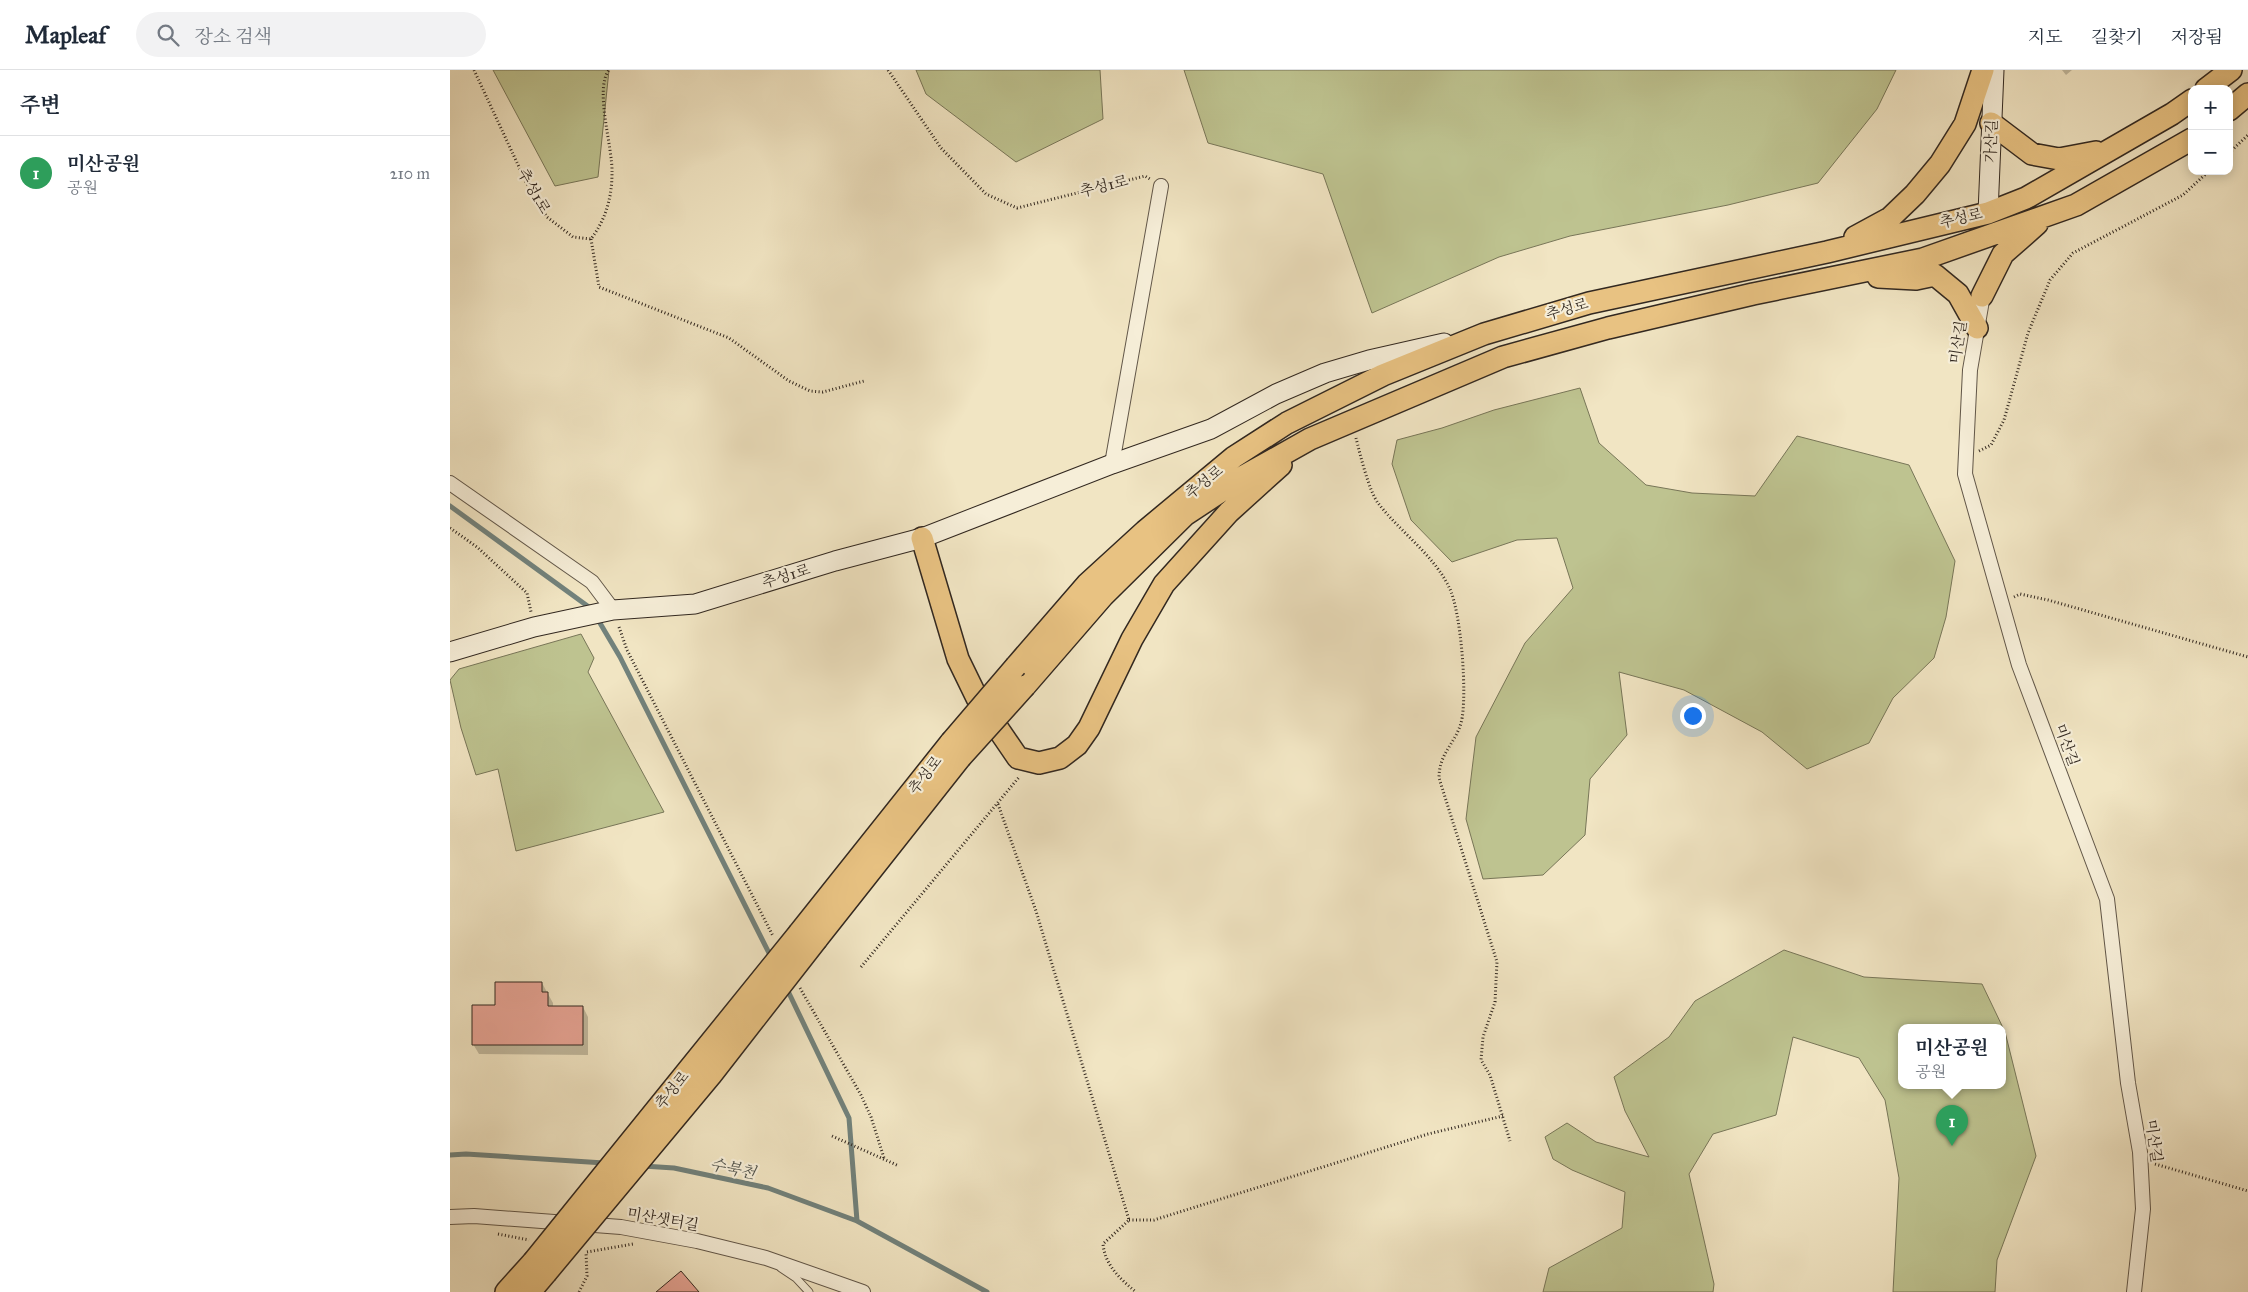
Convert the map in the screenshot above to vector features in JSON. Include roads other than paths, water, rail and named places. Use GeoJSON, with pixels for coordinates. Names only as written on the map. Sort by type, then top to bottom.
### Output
{"type":"FeatureCollection","features":[{"type":"Feature","properties":{"kind":"main road"},"geometry":{"type":"LineString","coordinates":[[1827,252],[1890,218],[1915,194],[1940,164],[1966,124],[1983,70]]}},
{"type":"Feature","properties":{"kind":"main road"},"geometry":{"type":"LineString","coordinates":[[2211,85],[2231,70]]}},
{"type":"Feature","properties":{"kind":"main road"},"geometry":{"type":"LineString","coordinates":[[2233,107],[2248,94]]}},
{"type":"Feature","properties":{"kind":"main road","name":"추성로"},"geometry":{"type":"LineString","coordinates":[[506,1292],[539,1268],[956,750],[1016,666],[1087,584],[1145,530],[1234,457],[1287,423],[1374,380],[1484,334],[1589,303],[1827,252],[1988,213],[2026,198],[2172,114],[2188,103]]}},
{"type":"Feature","properties":{"kind":"main road"},"geometry":{"type":"LineString","coordinates":[[1992,123],[2032,154],[2059,159],[2110,150]]}},
{"type":"Feature","properties":{"kind":"main road","name":"추성로"},"geometry":{"type":"LineString","coordinates":[[956,750],[1025,686],[1103,596],[1185,515],[1244,476],[1310,439],[1503,357],[1608,328],[1752,294],[1923,259],[2076,205],[2188,142]]}},
{"type":"Feature","properties":{"kind":"main road"},"geometry":{"type":"LineString","coordinates":[[1982,296],[2003,254],[2045,217]]}},
{"type":"Feature","properties":{"kind":"main road"},"geometry":{"type":"LineString","coordinates":[[1847,275],[1916,279],[1936,275],[1958,294],[1977,328]]}},
{"type":"Feature","properties":{"kind":"main road"},"geometry":{"type":"LineString","coordinates":[[922,538],[958,660],[977,698],[1018,758],[1024,761],[1039,763],[1060,758],[1077,745],[1089,728],[1132,639],[1164,584],[1229,512],[1310,439]]}},
{"type":"Feature","properties":{"kind":"main road","name":"추성로"},"geometry":{"type":"LineString","coordinates":[[530,1292],[539,1268]]}},
{"type":"Feature","properties":{"kind":"street","name":"가산길"},"geometry":{"type":"LineString","coordinates":[[1988,213],[1994,70]]}},
{"type":"Feature","properties":{"kind":"street"},"geometry":{"type":"LineString","coordinates":[[1112,464],[1161,186]]}},
{"type":"Feature","properties":{"kind":"street","name":"미산길"},"geometry":{"type":"LineString","coordinates":[[1988,213],[1995,243],[1992,264],[1982,296],[1970,370],[1966,474],[2020,665],[2107,899],[2128,1083],[2140,1152],[2143,1209],[2134,1292]]}},
{"type":"Feature","properties":{"kind":"street","name":"추성1로"},"geometry":{"type":"LineString","coordinates":[[450,652],[534,627],[607,611],[695,604],[835,561],[922,538],[1112,464],[1211,429],[1276,394],[1325,373],[1370,360],[1484,334]]}},
{"type":"Feature","properties":{"kind":"street"},"geometry":{"type":"LineString","coordinates":[[450,483],[592,582],[607,611]]}},
{"type":"Feature","properties":{"kind":"street","name":"미산샛터길"},"geometry":{"type":"LineString","coordinates":[[450,1217],[474,1216],[621,1228],[697,1241],[766,1258],[863,1292]]}},
{"type":"Feature","properties":{"kind":"lane"},"geometry":{"type":"LineString","coordinates":[[766,1258],[796,1278],[810,1292]]}},
{"type":"Feature","properties":{"kind":"waterway"},"geometry":{"type":"LineString","coordinates":[[450,506],[593,610]]}},
{"type":"Feature","properties":{"kind":"waterway"},"geometry":{"type":"LineString","coordinates":[[597,618],[620,657],[772,959]]}},
{"type":"Feature","properties":{"kind":"waterway"},"geometry":{"type":"LineString","coordinates":[[786,987],[849,1118],[857,1221]]}},
{"type":"Feature","properties":{"kind":"waterway","name":"수북천"},"geometry":{"type":"LineString","coordinates":[[450,1155],[466,1154],[604,1163]]}},
{"type":"Feature","properties":{"kind":"waterway","name":"수북천"},"geometry":{"type":"LineString","coordinates":[[643,1166],[674,1168],[768,1188],[857,1221],[987,1292]]}},
{"type":"Feature","properties":{"kind":"place","name":"미산공원"},"geometry":{"type":"Point","coordinates":[1952,1146]}}]}
